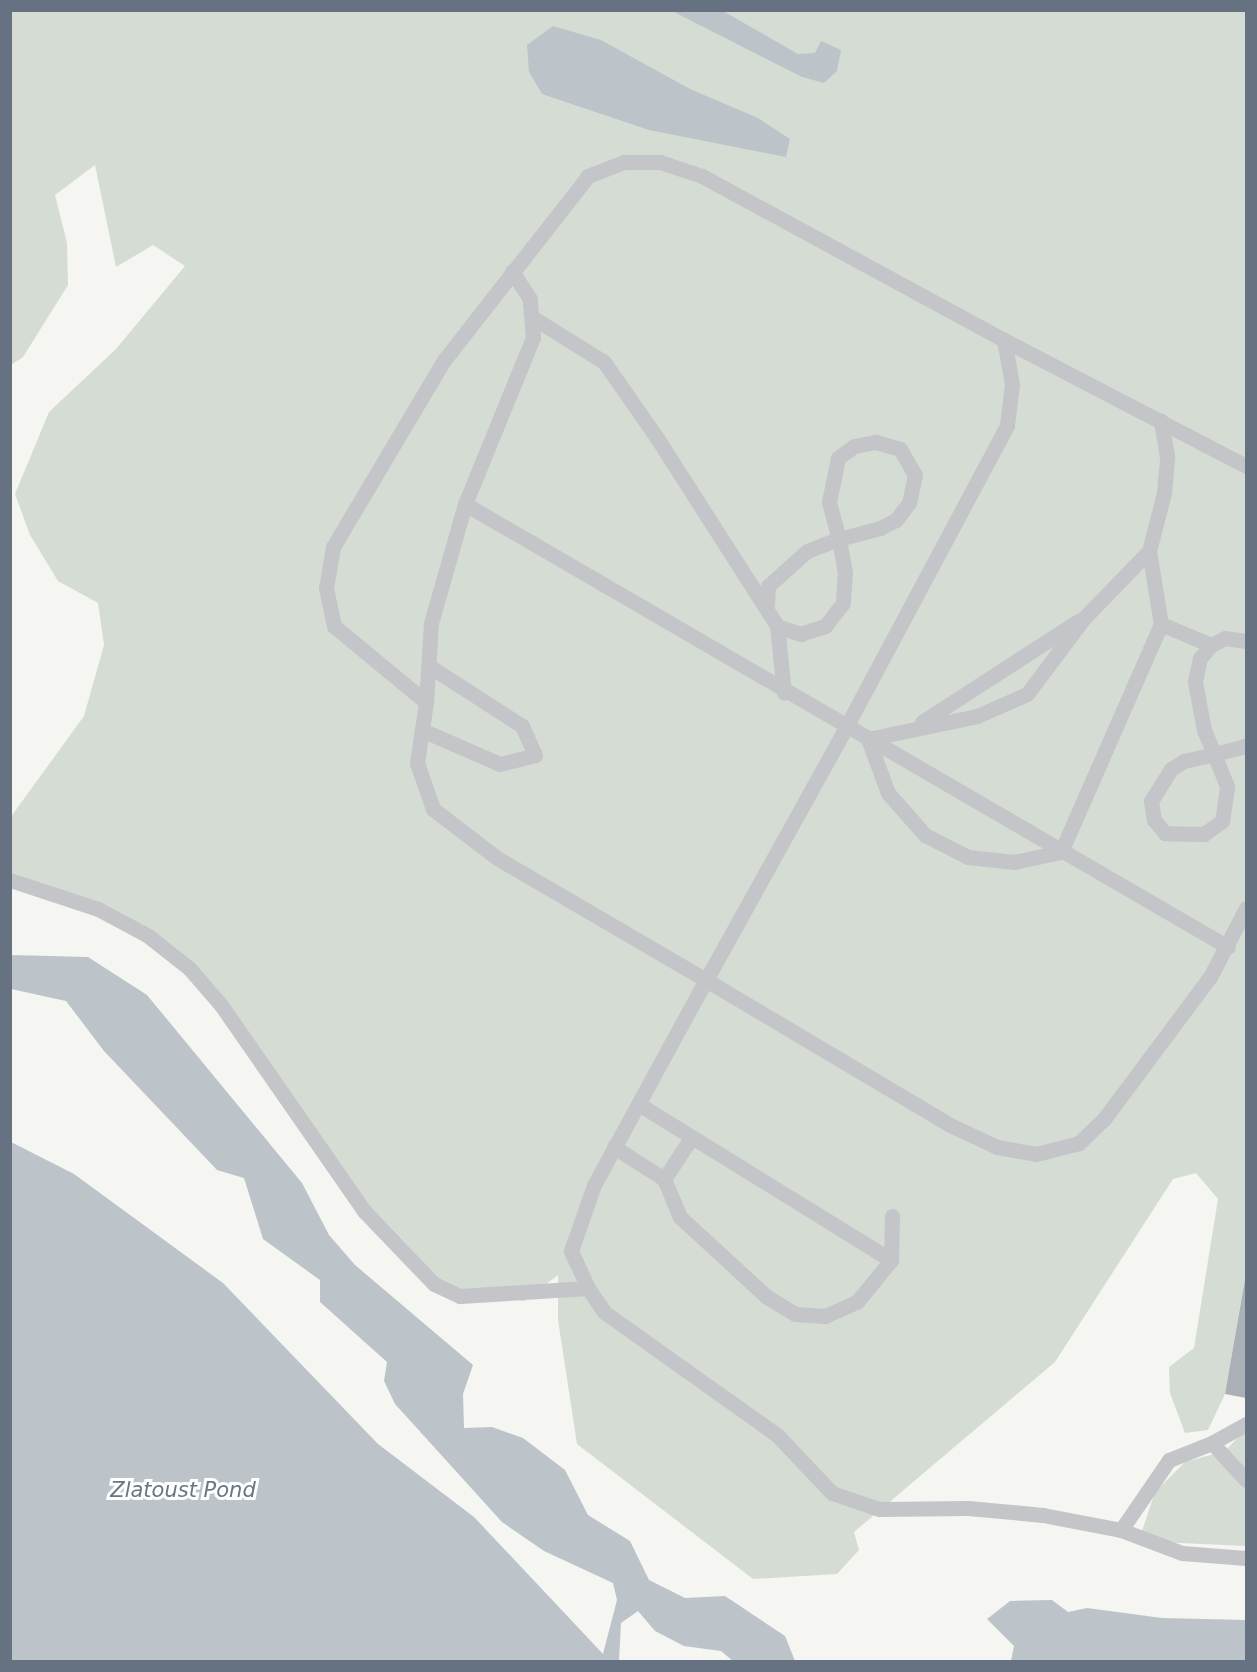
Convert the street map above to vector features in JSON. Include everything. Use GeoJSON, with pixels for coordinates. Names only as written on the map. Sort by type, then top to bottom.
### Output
{"type":"FeatureCollection","features":[{"type":"Feature","properties":{"kind":"lane"},"geometry":{"type":"LineString","coordinates":[[426,702],[334,626],[326,588],[333,547],[444,360],[588,176],[624,162],[660,162],[702,176],[1004,340],[1246,466]]}},
{"type":"Feature","properties":{"kind":"lane"},"geometry":{"type":"LineString","coordinates":[[512,271],[535,319],[604,362],[767,605],[777,626],[784,693]]}},
{"type":"Feature","properties":{"kind":"lane"},"geometry":{"type":"LineString","coordinates":[[535,319],[532,337],[465,504],[432,622],[432,668],[424,731],[417,763],[434,809],[497,858],[950,1125],[997,1147],[1036,1154],[1079,1143],[1104,1119],[1228,947],[1246,908]]}},
{"type":"Feature","properties":{"kind":"lane"},"geometry":{"type":"LineString","coordinates":[[1004,340],[1012,384],[1006,425],[845,729],[614,1147],[578,1223],[571,1251],[588,1288],[604,1312],[777,1435],[832,1492],[879,1509],[979,1509],[1121,1530],[1182,1553],[1246,1558]]}},
{"type":"Feature","properties":{"kind":"lane"},"geometry":{"type":"LineString","coordinates":[[1060,852],[1161,624],[1149,551],[1164,493],[1167,456],[1161,421]]}},
{"type":"Feature","properties":{"kind":"lane"},"geometry":{"type":"LineString","coordinates":[[767,605],[768,586],[781,570],[807,551],[839,539],[880,528],[909,503],[915,475],[900,449],[875,442],[854,446],[838,458],[829,502],[839,539],[846,572],[843,603],[825,627],[801,634],[777,626]]}},
{"type":"Feature","properties":{"kind":"lane"},"geometry":{"type":"LineString","coordinates":[[465,504],[845,729],[868,739],[1228,947]]}},
{"type":"Feature","properties":{"kind":"lane"},"geometry":{"type":"LineString","coordinates":[[868,739],[915,727],[977,716],[1026,694],[1084,618],[1149,551]]}},
{"type":"Feature","properties":{"kind":"lane"},"geometry":{"type":"LineString","coordinates":[[915,727],[1084,618]]}},
{"type":"Feature","properties":{"kind":"lane"},"geometry":{"type":"LineString","coordinates":[[1161,624],[1211,645]]}},
{"type":"Feature","properties":{"kind":"lane"},"geometry":{"type":"LineString","coordinates":[[1246,642],[1225,638],[1211,645],[1200,658],[1195,682],[1214,754],[1228,794],[1222,821],[1204,834],[1165,833],[1154,820],[1156,784],[1184,761],[1214,754],[1246,745]]}},
{"type":"Feature","properties":{"kind":"lane"},"geometry":{"type":"LineString","coordinates":[[424,731],[500,764],[535,755],[522,726],[432,668]]}},
{"type":"Feature","properties":{"kind":"lane"},"geometry":{"type":"LineString","coordinates":[[868,739],[888,793],[925,835],[968,857],[1014,862],[1060,852]]}},
{"type":"Feature","properties":{"kind":"lane"},"geometry":{"type":"LineString","coordinates":[[10,880],[98,909],[147,935],[189,968],[222,1005],[364,1211],[434,1284],[460,1296],[588,1288]]}},
{"type":"Feature","properties":{"kind":"lane"},"geometry":{"type":"LineString","coordinates":[[638,1104],[891,1260]]}},
{"type":"Feature","properties":{"kind":"lane"},"geometry":{"type":"LineString","coordinates":[[664,1179],[691,1138]]}},
{"type":"Feature","properties":{"kind":"lane"},"geometry":{"type":"LineString","coordinates":[[614,1147],[664,1179],[680,1217],[767,1297],[795,1314],[825,1316],[857,1302],[891,1260],[892,1216]]}},
{"type":"Feature","properties":{"kind":"lane"},"geometry":{"type":"LineString","coordinates":[[1121,1530],[1168,1460],[1212,1443],[1246,1424]]}},
{"type":"Feature","properties":{"kind":"lane"},"geometry":{"type":"LineString","coordinates":[[1212,1443],[1246,1480]]}},
{"type":"Feature","properties":{"kind":"shaded area"},"geometry":{"type":"Polygon","coordinates":[[[11,11],[1246,11],[1246,1272],[1225,1394],[1208,1430],[1185,1433],[1170,1393],[1169,1367],[1194,1348],[1218,1199],[1196,1173],[1173,1179],[1055,1362],[854,1532],[859,1550],[837,1574],[753,1579],[577,1444],[558,1320],[558,1275],[524,1301],[434,1284],[364,1211],[221,1005],[147,935],[11,880],[10,818],[84,716],[104,645],[98,603],[58,581],[30,535],[15,494],[49,412],[116,349],[185,266],[153,245],[116,267],[95,165],[55,195],[67,243],[68,285],[23,357],[11,365],[11,11]]]}},
{"type":"Feature","properties":{"kind":"shaded area"},"geometry":{"type":"Polygon","coordinates":[[[1246,1429],[1246,1546],[1159,1542],[1142,1531],[1155,1492],[1185,1462],[1225,1451],[1246,1429]]]}},
{"type":"Feature","properties":{"kind":"water"},"geometry":{"type":"Polygon","coordinates":[[[672,11],[723,11],[798,54],[815,53],[821,41],[841,50],[837,71],[824,83],[802,77],[672,11]]]}},
{"type":"Feature","properties":{"kind":"water"},"geometry":{"type":"Polygon","coordinates":[[[553,26],[601,40],[690,89],[758,118],[790,139],[786,157],[649,130],[542,94],[529,72],[527,45],[553,26]]]}},
{"type":"Feature","properties":{"kind":"water","name":"Zlatoust Pond"},"geometry":{"type":"Polygon","coordinates":[[[11,955],[88,957],[147,995],[302,1183],[329,1235],[355,1265],[473,1365],[463,1394],[464,1428],[492,1427],[523,1438],[565,1470],[588,1515],[630,1541],[649,1580],[685,1598],[725,1596],[785,1636],[795,1661],[733,1661],[721,1651],[684,1646],[655,1631],[638,1611],[621,1623],[619,1661],[11,1661],[11,1142],[74,1174],[223,1283],[378,1444],[474,1517],[603,1654],[617,1600],[613,1583],[544,1551],[502,1522],[395,1404],[384,1381],[387,1362],[320,1302],[320,1280],[263,1239],[244,1178],[217,1170],[104,1051],[66,1001],[11,989],[11,955]]]}},
{"type":"Feature","properties":{"kind":"water"},"geometry":{"type":"Polygon","coordinates":[[[1052,1600],[1068,1612],[1087,1608],[1162,1618],[1246,1620],[1246,1661],[1011,1661],[1014,1646],[987,1619],[1010,1601],[1052,1600]]]}},
{"type":"Feature","properties":{"kind":"building"},"geometry":{"type":"Polygon","coordinates":[[[1246,1279],[1246,1398],[1225,1394],[1246,1279]]]}}]}
